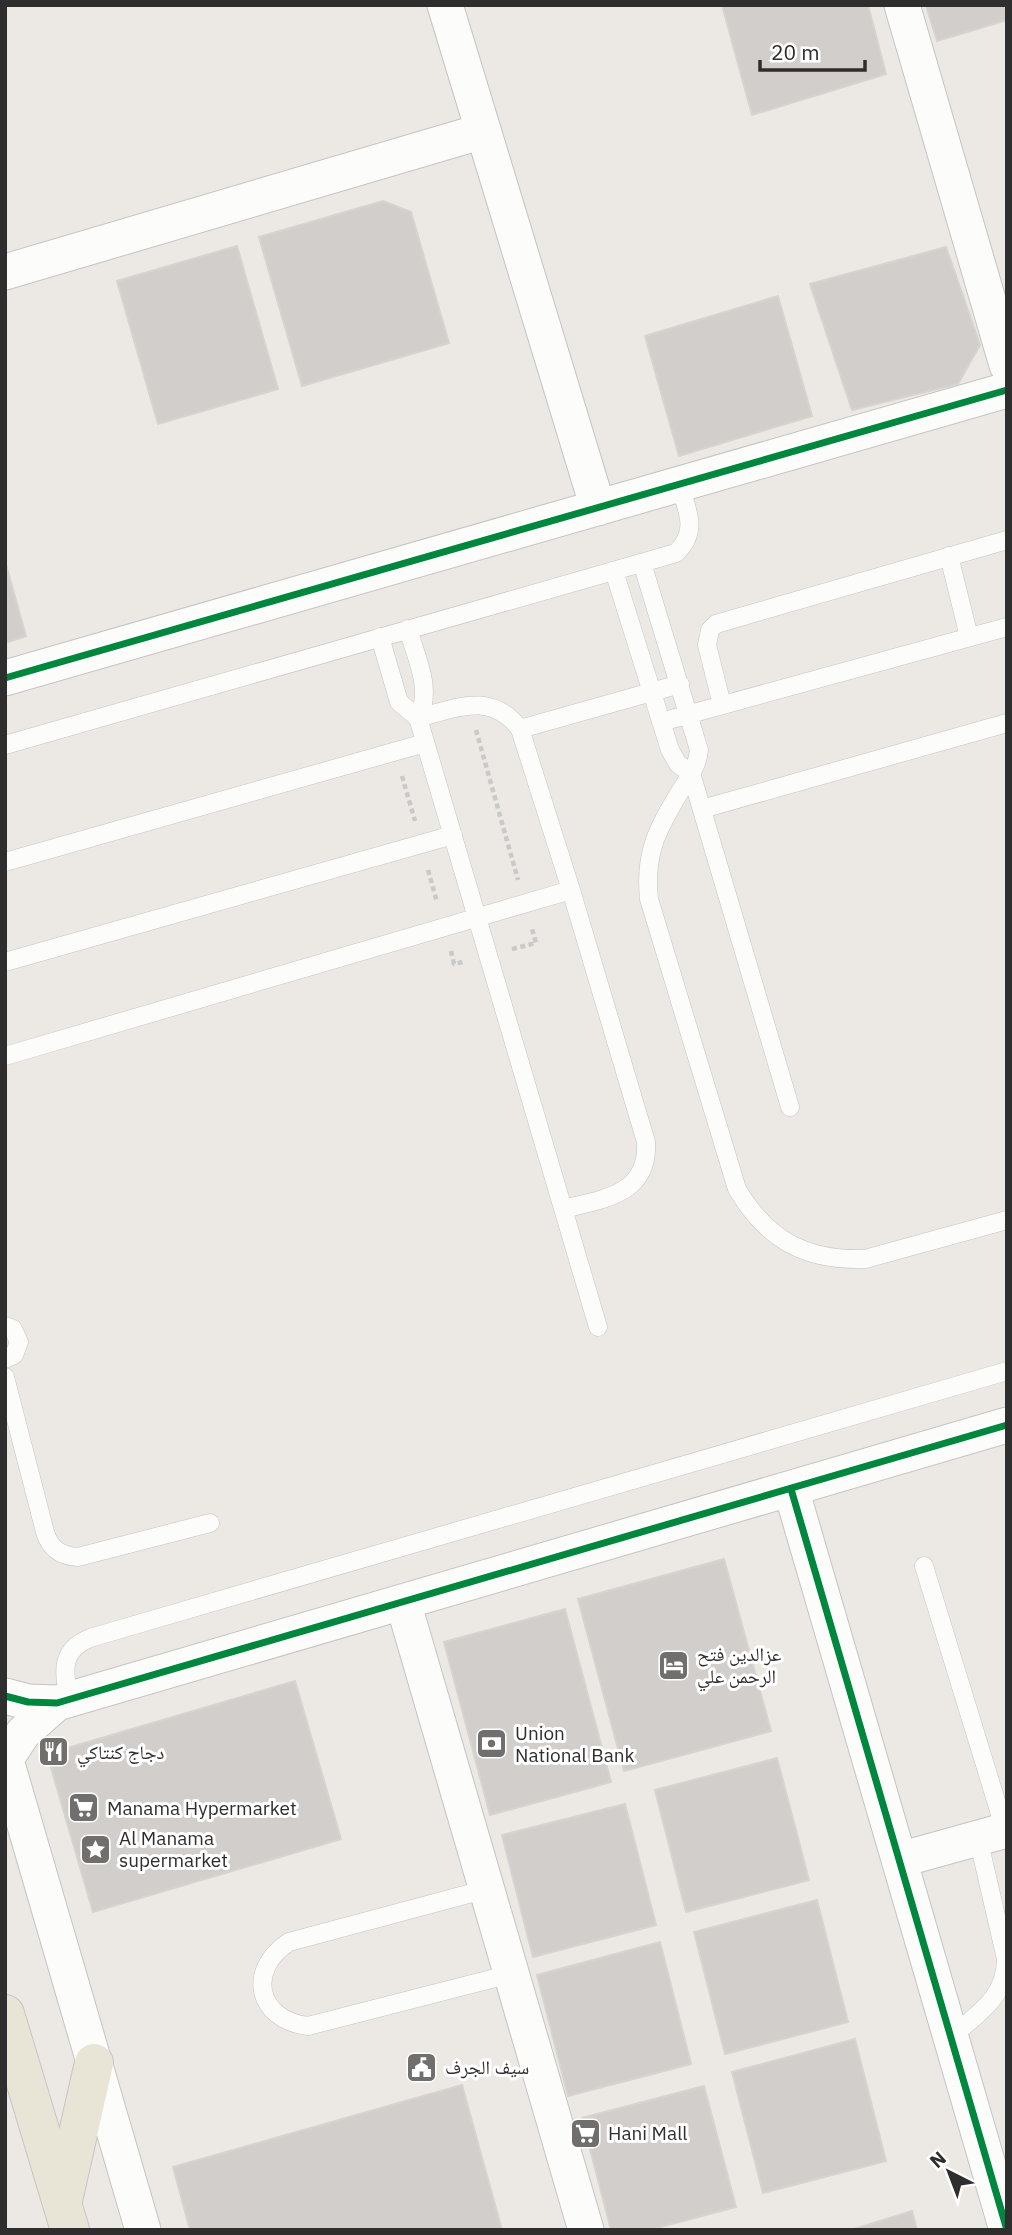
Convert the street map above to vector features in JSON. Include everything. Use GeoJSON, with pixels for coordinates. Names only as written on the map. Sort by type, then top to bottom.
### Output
{"type":"FeatureCollection","features":[{"type":"Feature","properties":{"kind":"main road"},"geometry":{"type":"LineString","coordinates":[[5,2014],[66,2216]]}},
{"type":"Feature","properties":{"kind":"main road"},"geometry":{"type":"LineString","coordinates":[[66,2216],[94,2063]]}},
{"type":"Feature","properties":{"kind":"street"},"geometry":{"type":"LineString","coordinates":[[902,5],[1007,365]]}},
{"type":"Feature","properties":{"kind":"street"},"geometry":{"type":"LineString","coordinates":[[449,6],[483,131],[598,508]]}},
{"type":"Feature","properties":{"kind":"street"},"geometry":{"type":"LineString","coordinates":[[5,272],[483,131]]}},
{"type":"Feature","properties":{"kind":"street"},"geometry":{"type":"LineString","coordinates":[[5,678],[1007,390]]}},
{"type":"Feature","properties":{"kind":"street"},"geometry":{"type":"LineString","coordinates":[[5,1696],[28,1702],[63,1701],[1007,1425]]}},
{"type":"Feature","properties":{"kind":"street"},"geometry":{"type":"LineString","coordinates":[[791,1489],[1007,2230]]}},
{"type":"Feature","properties":{"kind":"street"},"geometry":{"type":"LineString","coordinates":[[403,1602],[586,2230]]}},
{"type":"Feature","properties":{"kind":"street"},"geometry":{"type":"LineString","coordinates":[[63,1701],[23,1733],[6,1758],[143,2230]]}},
{"type":"Feature","properties":{"kind":"street"},"geometry":{"type":"LineString","coordinates":[[899,1860],[997,1832]]}},
{"type":"Feature","properties":{"kind":"lane"},"geometry":{"type":"LineString","coordinates":[[5,745],[676,553],[685,544],[690,533],[690,520],[680,485]]}},
{"type":"Feature","properties":{"kind":"lane"},"geometry":{"type":"LineString","coordinates":[[722,705],[707,645],[710,630],[716,624],[1007,540]]}},
{"type":"Feature","properties":{"kind":"lane"},"geometry":{"type":"LineString","coordinates":[[949,556],[969,637]]}},
{"type":"Feature","properties":{"kind":"lane"},"geometry":{"type":"LineString","coordinates":[[642,563],[699,750],[691,773],[658,827],[652,845],[647,881],[649,899],[737,1189],[747,1207],[777,1237],[795,1248],[817,1256],[841,1260],[865,1259],[1007,1220]]}},
{"type":"Feature","properties":{"kind":"lane"},"geometry":{"type":"LineString","coordinates":[[614,571],[673,758],[684,770],[691,773],[790,1108]]}},
{"type":"Feature","properties":{"kind":"lane"},"geometry":{"type":"LineString","coordinates":[[661,722],[1007,627]]}},
{"type":"Feature","properties":{"kind":"lane"},"geometry":{"type":"LineString","coordinates":[[408,629],[425,694],[418,718]]}},
{"type":"Feature","properties":{"kind":"lane"},"geometry":{"type":"LineString","coordinates":[[380,637],[399,702],[418,718],[598,1328]]}},
{"type":"Feature","properties":{"kind":"lane"},"geometry":{"type":"LineString","coordinates":[[520,729],[680,684]]}},
{"type":"Feature","properties":{"kind":"lane"},"geometry":{"type":"LineString","coordinates":[[418,718],[481,704],[503,712],[520,729],[646,1142],[643,1168],[628,1188],[617,1195],[563,1209]]}},
{"type":"Feature","properties":{"kind":"lane"},"geometry":{"type":"LineString","coordinates":[[702,808],[1007,723]]}},
{"type":"Feature","properties":{"kind":"lane"},"geometry":{"type":"LineString","coordinates":[[5,862],[425,743]]}},
{"type":"Feature","properties":{"kind":"lane"},"geometry":{"type":"LineString","coordinates":[[5,962],[453,835]]}},
{"type":"Feature","properties":{"kind":"lane"},"geometry":{"type":"LineString","coordinates":[[5,1056],[571,890]]}},
{"type":"Feature","properties":{"kind":"lane"},"geometry":{"type":"LineString","coordinates":[[5,1326],[13,1329],[19,1342],[14,1355],[5,1359]]}},
{"type":"Feature","properties":{"kind":"lane"},"geometry":{"type":"LineString","coordinates":[[63,1701],[66,1662],[75,1647],[90,1638],[1007,1371]]}},
{"type":"Feature","properties":{"kind":"lane"},"geometry":{"type":"LineString","coordinates":[[5,1377],[45,1532],[53,1548],[69,1556],[78,1557],[210,1523]]}},
{"type":"Feature","properties":{"kind":"lane"},"geometry":{"type":"LineString","coordinates":[[924,1566],[997,1832],[1006,1959],[1003,1982],[992,2001],[951,2037]]}},
{"type":"Feature","properties":{"kind":"lane"},"geometry":{"type":"LineString","coordinates":[[487,1889],[289,1942],[276,1950],[266,1963],[262,1977],[263,1992],[269,2006],[279,2017],[293,2024],[308,2026],[511,1974]]}},
{"type":"Feature","properties":{"kind":"building"},"geometry":{"type":"Polygon","coordinates":[[[722,5],[868,5],[886,74],[752,115],[722,5]]]}},
{"type":"Feature","properties":{"kind":"building"},"geometry":{"type":"Polygon","coordinates":[[[926,5],[1007,5],[1007,20],[937,41],[926,5]]]}},
{"type":"Feature","properties":{"kind":"building"},"geometry":{"type":"Polygon","coordinates":[[[383,201],[411,212],[449,343],[302,386],[259,237],[383,201]]]}},
{"type":"Feature","properties":{"kind":"building"},"geometry":{"type":"Polygon","coordinates":[[[237,246],[278,389],[158,424],[117,281],[237,246]]]}},
{"type":"Feature","properties":{"kind":"building"},"geometry":{"type":"Polygon","coordinates":[[[946,247],[980,345],[958,384],[852,410],[810,284],[946,247]]]}},
{"type":"Feature","properties":{"kind":"building"},"geometry":{"type":"Polygon","coordinates":[[[778,296],[812,416],[679,456],[645,336],[778,296]]]}},
{"type":"Feature","properties":{"kind":"building"},"geometry":{"type":"Polygon","coordinates":[[[5,561],[26,636],[5,643],[5,561]]]}},
{"type":"Feature","properties":{"kind":"building","name":"عزالدين فتح الرحمن علي"},"geometry":{"type":"Polygon","coordinates":[[[724,1559],[771,1731],[624,1771],[578,1599],[724,1559]]]}},
{"type":"Feature","properties":{"kind":"building"},"geometry":{"type":"Polygon","coordinates":[[[565,1609],[611,1782],[490,1815],[444,1642],[565,1609]]]}},
{"type":"Feature","properties":{"kind":"building"},"geometry":{"type":"Polygon","coordinates":[[[295,1681],[341,1839],[93,1912],[47,1754],[295,1681]]]}},
{"type":"Feature","properties":{"kind":"building"},"geometry":{"type":"Polygon","coordinates":[[[777,1758],[809,1880],[686,1912],[655,1790],[777,1758]]]}},
{"type":"Feature","properties":{"kind":"building"},"geometry":{"type":"Polygon","coordinates":[[[625,1804],[656,1925],[533,1957],[502,1835],[625,1804]]]}},
{"type":"Feature","properties":{"kind":"building"},"geometry":{"type":"Polygon","coordinates":[[[817,1900],[848,2022],[725,2054],[694,1932],[817,1900]]]}},
{"type":"Feature","properties":{"kind":"building"},"geometry":{"type":"Polygon","coordinates":[[[660,1942],[691,2064],[568,2096],[537,1975],[660,1942]]]}},
{"type":"Feature","properties":{"kind":"building"},"geometry":{"type":"Polygon","coordinates":[[[855,2039],[886,2161],[763,2193],[732,2072],[855,2039]]]}},
{"type":"Feature","properties":{"kind":"building"},"geometry":{"type":"Polygon","coordinates":[[[462,2085],[502,2230],[190,2230],[173,2167],[462,2085]]]}},
{"type":"Feature","properties":{"kind":"building"},"geometry":{"type":"Polygon","coordinates":[[[704,2086],[736,2207],[649,2230],[611,2230],[582,2118],[704,2086]]]}},
{"type":"Feature","properties":{"kind":"building"},"geometry":{"type":"Polygon","coordinates":[[[912,2211],[917,2230],[851,2230],[912,2211]]]}},
{"type":"Feature","properties":{"kind":"cycle path"},"geometry":{"type":"LineString","coordinates":[[5,678],[1007,390]]}},
{"type":"Feature","properties":{"kind":"cycle path"},"geometry":{"type":"LineString","coordinates":[[5,1696],[28,1702],[57,1703],[1007,1425]]}},
{"type":"Feature","properties":{"kind":"cycle path"},"geometry":{"type":"LineString","coordinates":[[791,1489],[1007,2230]]}},
{"type":"Feature","properties":{"kind":"place","name":"عزالدين فتح الرحمن علي"},"geometry":{"type":"Point","coordinates":[674,1665]}},
{"type":"Feature","properties":{"kind":"place","name":"Union National Bank"},"geometry":{"type":"Point","coordinates":[492,1744]}},
{"type":"Feature","properties":{"kind":"place","name":"دجاج كنتاكي"},"geometry":{"type":"Point","coordinates":[54,1752]}},
{"type":"Feature","properties":{"kind":"place","name":"Manama Hypermarket"},"geometry":{"type":"Point","coordinates":[84,1808]}},
{"type":"Feature","properties":{"kind":"place","name":"Al Manama supermarket"},"geometry":{"type":"Point","coordinates":[96,1849]}},
{"type":"Feature","properties":{"kind":"place","name":"سيف الجرف"},"geometry":{"type":"Point","coordinates":[422,2067]}},
{"type":"Feature","properties":{"kind":"place","name":"Hani Mall"},"geometry":{"type":"Point","coordinates":[585,2133]}}]}
